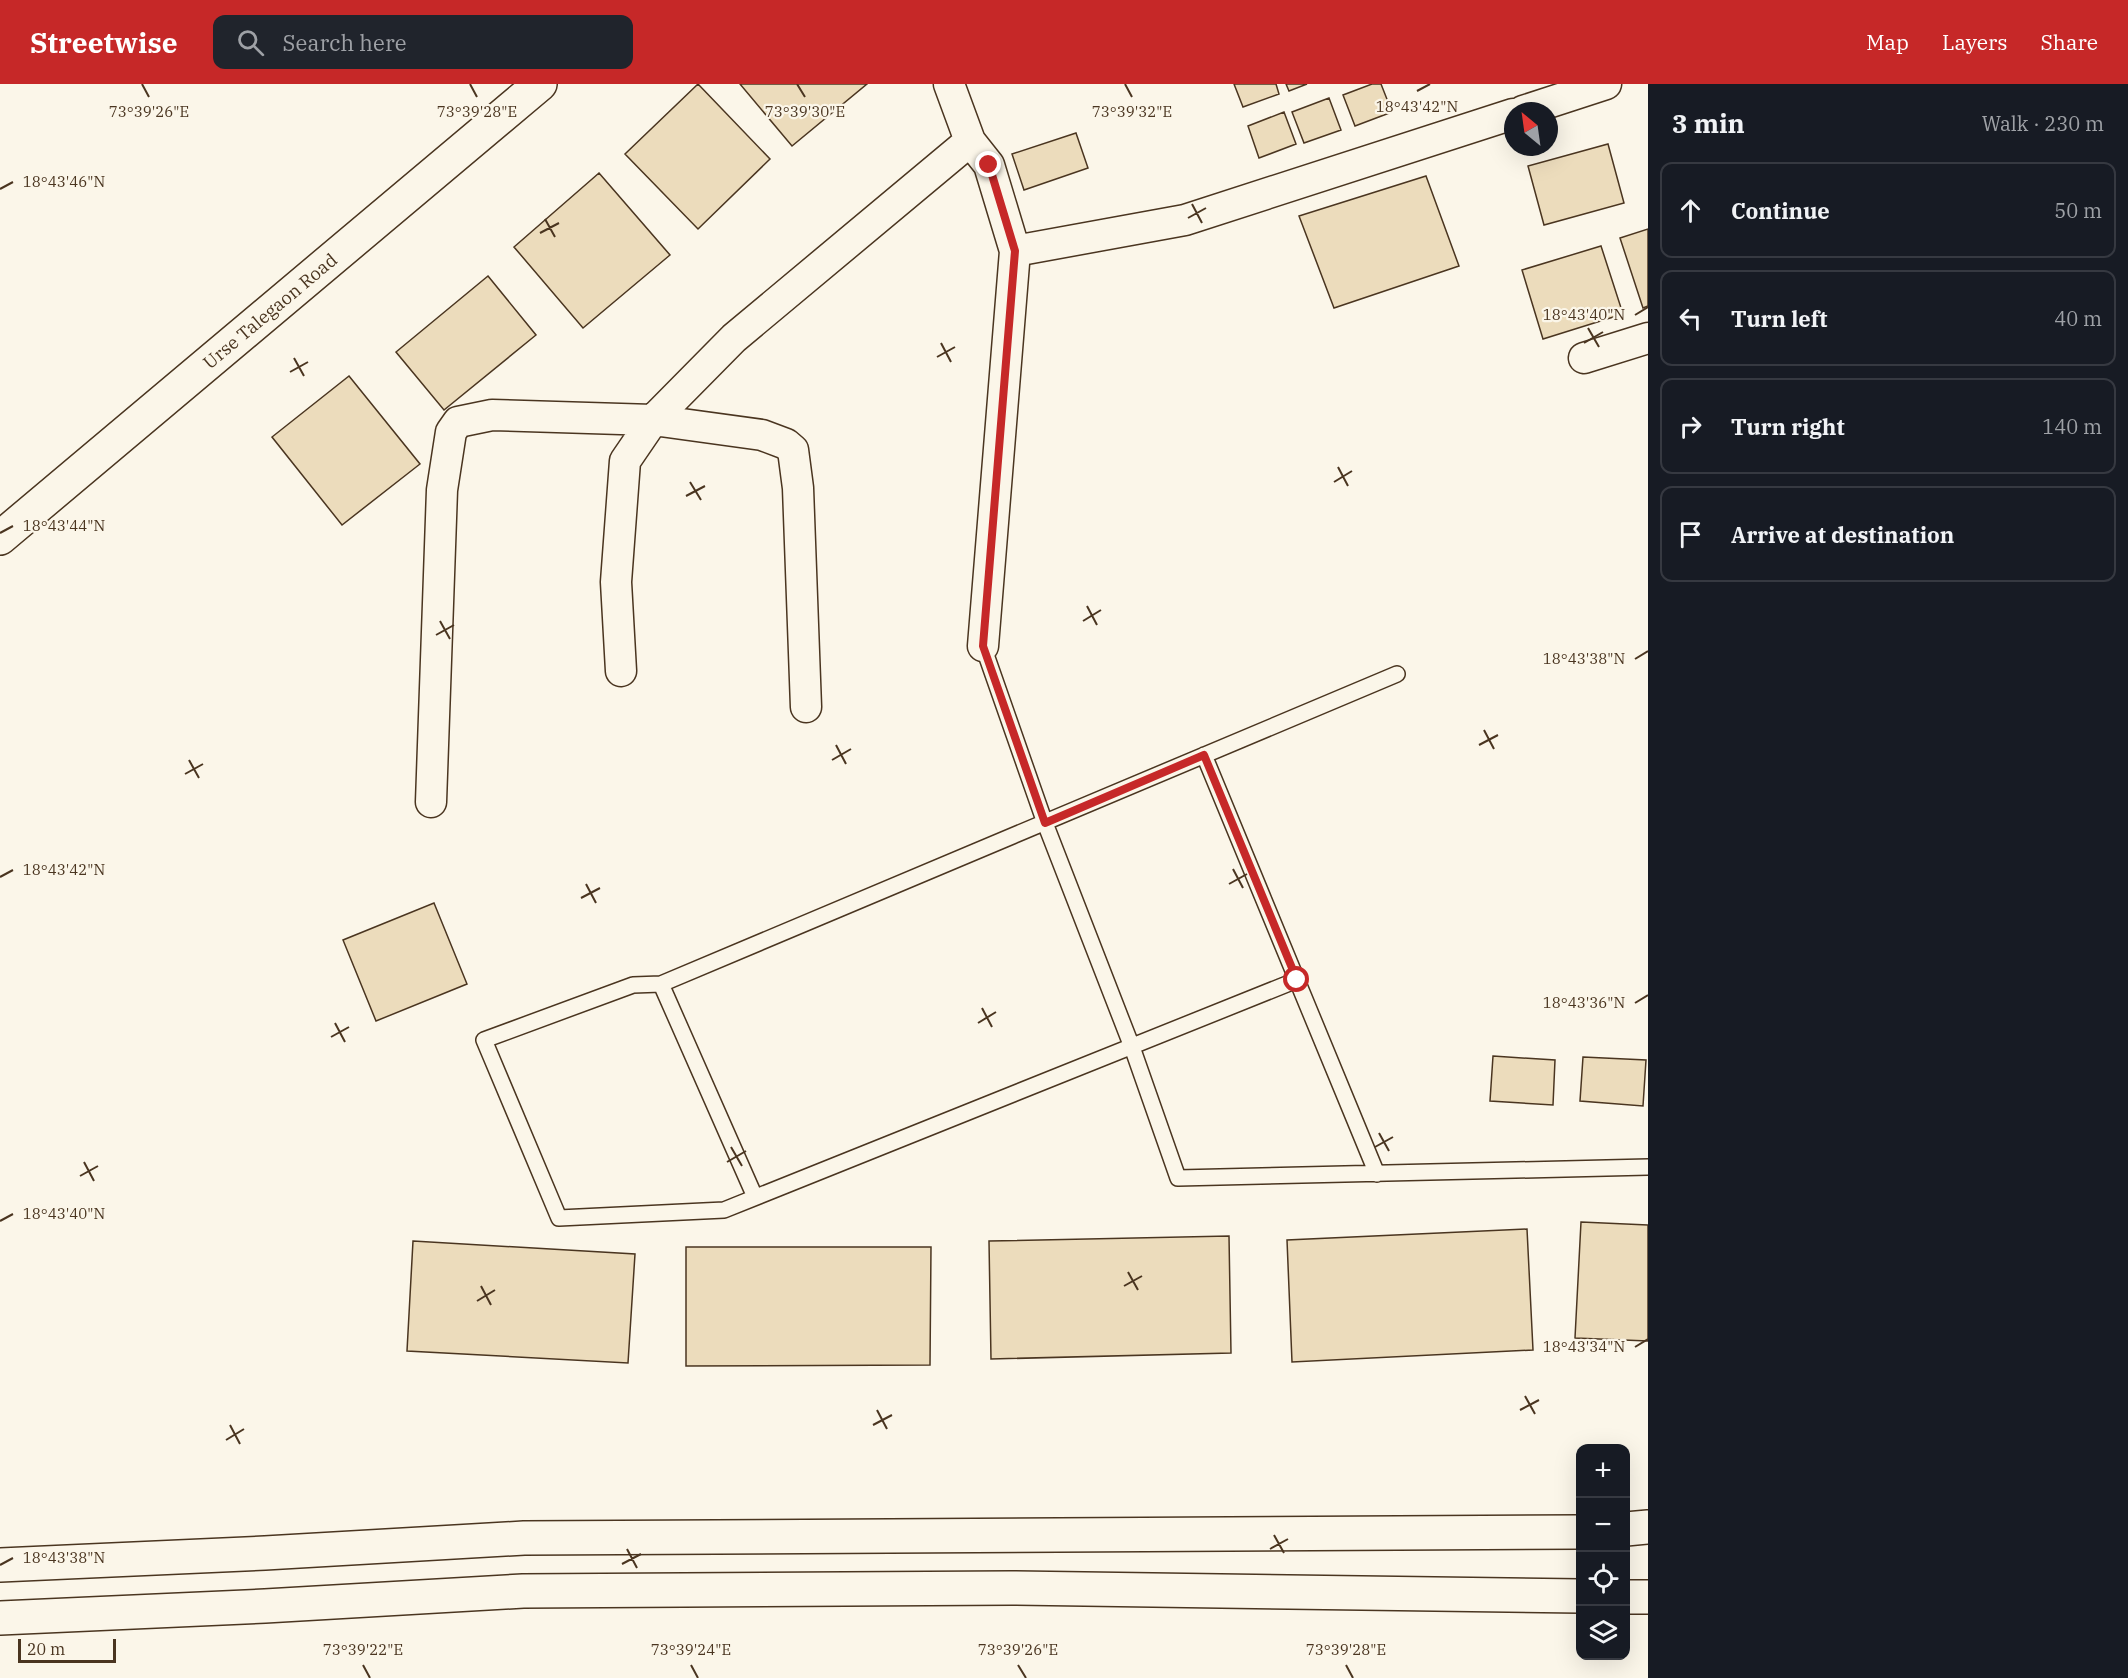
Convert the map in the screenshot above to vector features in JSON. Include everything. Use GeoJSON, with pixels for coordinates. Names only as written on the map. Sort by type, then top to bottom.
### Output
{"type":"FeatureCollection","features":[{"type":"Feature","properties":{"kind":"highway","name":"Urse Talegaon Road"},"geometry":{"type":"LineString","coordinates":[[0,538],[540,84]]}},
{"type":"Feature","properties":{"kind":"highway"},"geometry":{"type":"LineString","coordinates":[[1630,1529],[1648,1527]]}},
{"type":"Feature","properties":{"kind":"highway"},"geometry":{"type":"LineString","coordinates":[[0,1565],[524,1538],[1576,1532]]}},
{"type":"Feature","properties":{"kind":"highway"},"geometry":{"type":"LineString","coordinates":[[0,1618],[523,1591],[1011,1588],[1576,1596]]}},
{"type":"Feature","properties":{"kind":"highway"},"geometry":{"type":"LineString","coordinates":[[1630,1597],[1648,1597]]}},
{"type":"Feature","properties":{"kind":"street"},"geometry":{"type":"LineString","coordinates":[[949,84],[970,141],[989,165],[1015,251],[983,646]]}},
{"type":"Feature","properties":{"kind":"street"},"geometry":{"type":"LineString","coordinates":[[1551,102],[1606,84]]}},
{"type":"Feature","properties":{"kind":"street"},"geometry":{"type":"LineString","coordinates":[[1015,251],[1185,220],[1504,117]]}},
{"type":"Feature","properties":{"kind":"street"},"geometry":{"type":"LineString","coordinates":[[621,671],[616,582],[625,461],[653,420],[734,338],[970,141]]}},
{"type":"Feature","properties":{"kind":"street"},"geometry":{"type":"LineString","coordinates":[[1584,358],[1648,338]]}},
{"type":"Feature","properties":{"kind":"street"},"geometry":{"type":"LineString","coordinates":[[431,802],[442,490],[451,432],[458,422],[492,416],[653,420],[762,435],[786,444],[793,450],[798,488],[806,707]]}},
{"type":"Feature","properties":{"kind":"lane"},"geometry":{"type":"LineString","coordinates":[[983,646],[1045,823],[1132,1047],[1178,1178],[1648,1167]]}},
{"type":"Feature","properties":{"kind":"lane"},"geometry":{"type":"LineString","coordinates":[[1297,980],[724,1210],[559,1218],[484,1040],[633,985],[661,984],[1397,674]]}},
{"type":"Feature","properties":{"kind":"lane"},"geometry":{"type":"LineString","coordinates":[[1204,755],[1377,1174]]}},
{"type":"Feature","properties":{"kind":"lane"},"geometry":{"type":"LineString","coordinates":[[661,984],[755,1197]]}},
{"type":"Feature","properties":{"kind":"building"},"geometry":{"type":"Polygon","coordinates":[[[698,84],[770,159],[698,229],[625,154],[698,84]]]}},
{"type":"Feature","properties":{"kind":"building"},"geometry":{"type":"Polygon","coordinates":[[[740,84],[867,84],[792,146],[740,84]]]}},
{"type":"Feature","properties":{"kind":"building"},"geometry":{"type":"Polygon","coordinates":[[[1234,84],[1276,84],[1279,94],[1243,107],[1234,84]]]}},
{"type":"Feature","properties":{"kind":"building"},"geometry":{"type":"Polygon","coordinates":[[[1286,84],[1307,84],[1289,91],[1286,84]]]}},
{"type":"Feature","properties":{"kind":"building"},"geometry":{"type":"Polygon","coordinates":[[[1372,84],[1381,84],[1392,112],[1355,126],[1343,95],[1372,84]]]}},
{"type":"Feature","properties":{"kind":"building"},"geometry":{"type":"Polygon","coordinates":[[[1329,98],[1341,130],[1304,143],[1292,112],[1329,98]]]}},
{"type":"Feature","properties":{"kind":"building"},"geometry":{"type":"Polygon","coordinates":[[[1284,112],[1296,144],[1259,158],[1248,126],[1284,112]]]}},
{"type":"Feature","properties":{"kind":"building"},"geometry":{"type":"Polygon","coordinates":[[[1076,133],[1088,168],[1024,190],[1012,154],[1076,133]]]}},
{"type":"Feature","properties":{"kind":"building"},"geometry":{"type":"Polygon","coordinates":[[[1608,144],[1624,203],[1544,225],[1528,166],[1608,144]]]}},
{"type":"Feature","properties":{"kind":"building"},"geometry":{"type":"Polygon","coordinates":[[[599,173],[670,255],[583,328],[514,247],[599,173]]]}},
{"type":"Feature","properties":{"kind":"building"},"geometry":{"type":"Polygon","coordinates":[[[1426,176],[1459,266],[1334,308],[1299,216],[1426,176]]]}},
{"type":"Feature","properties":{"kind":"building"},"geometry":{"type":"Polygon","coordinates":[[[1648,229],[1648,306],[1643,308],[1620,238],[1648,229]]]}},
{"type":"Feature","properties":{"kind":"building"},"geometry":{"type":"Polygon","coordinates":[[[1601,246],[1623,314],[1543,339],[1522,270],[1601,246]]]}},
{"type":"Feature","properties":{"kind":"building"},"geometry":{"type":"Polygon","coordinates":[[[488,276],[536,335],[444,410],[396,352],[488,276]]]}},
{"type":"Feature","properties":{"kind":"building"},"geometry":{"type":"Polygon","coordinates":[[[349,376],[420,464],[342,525],[272,437],[349,376]]]}},
{"type":"Feature","properties":{"kind":"building"},"geometry":{"type":"Polygon","coordinates":[[[434,903],[467,984],[376,1021],[343,940],[434,903]]]}},
{"type":"Feature","properties":{"kind":"building"},"geometry":{"type":"Polygon","coordinates":[[[1493,1056],[1555,1060],[1553,1105],[1490,1101],[1493,1056]]]}},
{"type":"Feature","properties":{"kind":"building"},"geometry":{"type":"Polygon","coordinates":[[[1583,1057],[1646,1060],[1643,1106],[1580,1101],[1583,1057]]]}},
{"type":"Feature","properties":{"kind":"building"},"geometry":{"type":"Polygon","coordinates":[[[1581,1222],[1648,1225],[1648,1341],[1575,1338],[1581,1222]]]}},
{"type":"Feature","properties":{"kind":"building"},"geometry":{"type":"Polygon","coordinates":[[[1527,1229],[1533,1350],[1292,1362],[1287,1240],[1527,1229]]]}},
{"type":"Feature","properties":{"kind":"building"},"geometry":{"type":"Polygon","coordinates":[[[1229,1236],[1231,1353],[991,1359],[989,1241],[1229,1236]]]}},
{"type":"Feature","properties":{"kind":"building"},"geometry":{"type":"Polygon","coordinates":[[[413,1241],[635,1254],[628,1363],[407,1351],[413,1241]]]}},
{"type":"Feature","properties":{"kind":"building"},"geometry":{"type":"Polygon","coordinates":[[[686,1247],[931,1247],[930,1365],[686,1366],[686,1247]]]}},
{"type":"Feature","properties":{"kind":"route"},"geometry":{"type":"LineString","coordinates":[[989,165],[1015,251],[983,646],[1045,823],[1204,755],[1297,980]]}}]}
